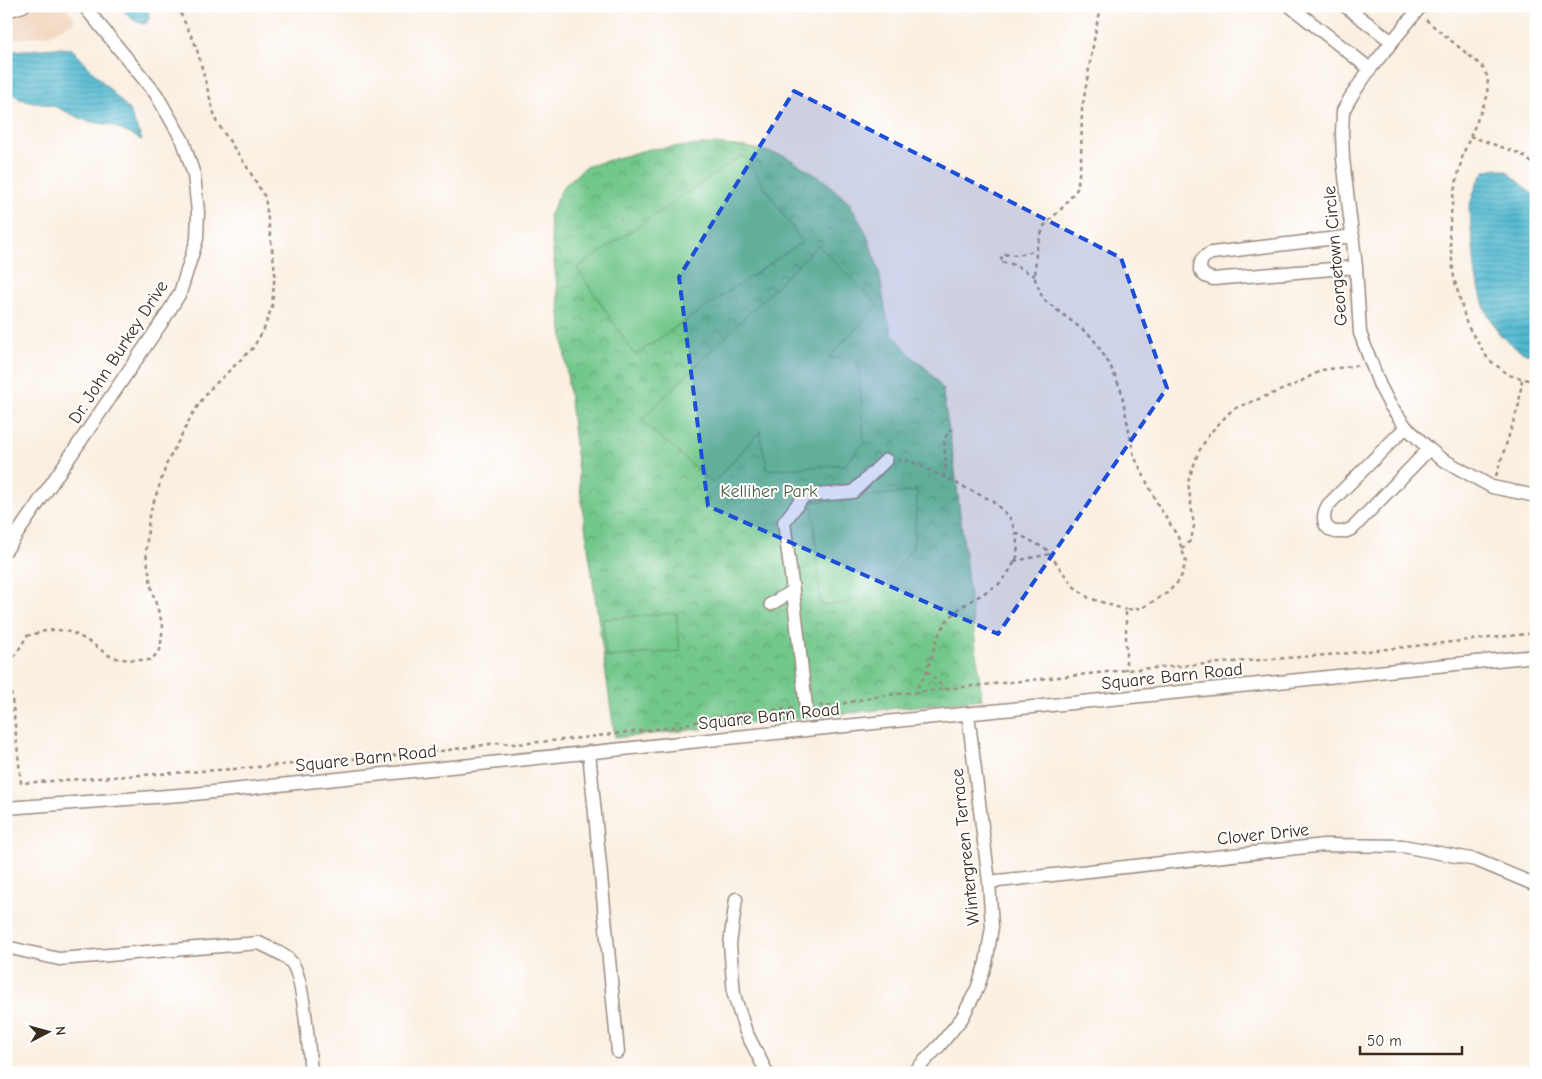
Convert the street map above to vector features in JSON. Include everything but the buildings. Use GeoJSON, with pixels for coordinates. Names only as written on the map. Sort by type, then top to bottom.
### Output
{"type":"FeatureCollection","features":[{"type":"Feature","properties":{"kind":"street"},"geometry":{"type":"LineString","coordinates":[[6,10],[23,6]]}},
{"type":"Feature","properties":{"kind":"street","name":"Dr. John Burkey Drive"},"geometry":{"type":"LineString","coordinates":[[6,550],[180,293],[197,239],[198,212],[194,175],[183,141],[156,94],[84,6]]}},
{"type":"Feature","properties":{"kind":"street"},"geometry":{"type":"LineString","coordinates":[[1290,6],[1370,69]]}},
{"type":"Feature","properties":{"kind":"street"},"geometry":{"type":"LineString","coordinates":[[1345,6],[1392,41]]}},
{"type":"Feature","properties":{"kind":"street","name":"Georgetown Circle"},"geometry":{"type":"LineString","coordinates":[[1418,9],[1370,69],[1343,111],[1342,133],[1356,267],[1360,334],[1386,398],[1406,427],[1429,449],[1440,458],[1492,486],[1515,493],[1536,496]]}},
{"type":"Feature","properties":{"kind":"street"},"geometry":{"type":"LineString","coordinates":[[1353,236],[1212,252],[1204,256],[1200,262],[1200,270],[1205,276],[1213,279],[1356,267]]}},
{"type":"Feature","properties":{"kind":"street"},"geometry":{"type":"LineString","coordinates":[[1406,427],[1328,505],[1324,518],[1331,530],[1336,533],[1344,533],[1353,528],[1429,449]]}},
{"type":"Feature","properties":{"kind":"street"},"geometry":{"type":"LineString","coordinates":[[806,707],[794,591],[784,522],[804,496],[853,492],[886,460]]}},
{"type":"Feature","properties":{"kind":"street"},"geometry":{"type":"LineString","coordinates":[[771,604],[794,591]]}},
{"type":"Feature","properties":{"kind":"street","name":"Square Barn Road"},"geometry":{"type":"LineString","coordinates":[[6,808],[194,794],[1536,656]]}},
{"type":"Feature","properties":{"kind":"street","name":"Wintergreen Terrace"},"geometry":{"type":"LineString","coordinates":[[918,1071],[962,1018],[978,989],[986,963],[992,927],[989,882],[968,714]]}},
{"type":"Feature","properties":{"kind":"street"},"geometry":{"type":"LineString","coordinates":[[588,752],[618,1052]]}},
{"type":"Feature","properties":{"kind":"street","name":"Clover Drive"},"geometry":{"type":"LineString","coordinates":[[989,882],[1324,845],[1403,846],[1476,860],[1536,885]]}},
{"type":"Feature","properties":{"kind":"street"},"geometry":{"type":"LineString","coordinates":[[736,899],[730,944],[734,995],[746,1032],[767,1073]]}},
{"type":"Feature","properties":{"kind":"street"},"geometry":{"type":"LineString","coordinates":[[6,947],[59,959],[259,943],[292,963],[301,986],[312,1073]]}},
{"type":"Feature","properties":{"kind":"path"},"geometry":{"type":"LineString","coordinates":[[178,6],[196,46],[216,122],[265,197],[275,270],[272,306],[264,329],[253,348],[208,391],[193,413],[167,463],[149,516],[146,553],[152,591],[163,626],[160,650],[150,660],[131,660],[108,655],[81,636],[63,629],[47,630],[27,636],[13,659],[9,679],[21,783],[233,769],[434,752],[497,743],[518,744],[572,739],[671,728],[736,714],[835,705],[863,698],[915,692],[1126,670],[1340,654],[1536,633]]}},
{"type":"Feature","properties":{"kind":"path"},"geometry":{"type":"LineString","coordinates":[[1016,534],[1046,549],[1074,586],[1089,598],[1126,610],[1142,608],[1167,593],[1180,580],[1186,562],[1178,537],[1157,503],[1134,456],[1121,390],[1110,365],[1092,336],[1043,299],[1035,276],[1036,250],[1044,226],[1064,207],[1077,189],[1081,160],[1082,108],[1102,6]]}},
{"type":"Feature","properties":{"kind":"path"},"geometry":{"type":"LineString","coordinates":[[1418,9],[1482,66],[1488,78],[1488,97],[1463,154],[1452,196],[1449,232],[1454,278],[1467,325],[1488,359],[1509,375],[1536,382]]}},
{"type":"Feature","properties":{"kind":"path"},"geometry":{"type":"LineString","coordinates":[[1470,136],[1522,154],[1536,166]]}},
{"type":"Feature","properties":{"kind":"path"},"geometry":{"type":"LineString","coordinates":[[1035,276],[1012,264],[1000,262],[1003,254],[1012,256],[1024,255],[1036,250]]}},
{"type":"Feature","properties":{"kind":"path"},"geometry":{"type":"LineString","coordinates":[[1182,550],[1191,540],[1194,526],[1188,482],[1198,453],[1210,433],[1233,409],[1292,386],[1322,370],[1372,363]]}},
{"type":"Feature","properties":{"kind":"path"},"geometry":{"type":"LineString","coordinates":[[1492,486],[1519,404],[1522,378]]}},
{"type":"Feature","properties":{"kind":"path"},"geometry":{"type":"LineString","coordinates":[[943,477],[947,464],[944,443],[945,435],[951,429]]}},
{"type":"Feature","properties":{"kind":"path"},"geometry":{"type":"LineString","coordinates":[[886,460],[910,461],[993,501],[1010,518],[1016,534],[1018,555],[999,584],[961,607],[948,620],[937,638],[927,671],[915,692]]}},
{"type":"Feature","properties":{"kind":"path"},"geometry":{"type":"LineString","coordinates":[[1014,561],[1050,554]]}},
{"type":"Feature","properties":{"kind":"path"},"geometry":{"type":"LineString","coordinates":[[1126,610],[1126,670]]}},
{"type":"Feature","properties":{"kind":"path"},"geometry":{"type":"LineString","coordinates":[[927,671],[945,689]]}},
{"type":"Feature","properties":{"kind":"highlighted area"},"geometry":{"type":"Polygon","coordinates":[[[794,91],[1121,258],[1167,388],[998,634],[708,506],[679,277],[794,91]]]}},
{"type":"Feature","properties":{"kind":"shaded area"},"geometry":{"type":"Polygon","coordinates":[[[6,6],[66,6],[75,21],[49,35],[6,39],[6,6]]]}},
{"type":"Feature","properties":{"kind":"green space","name":"Kelliher Park"},"geometry":{"type":"Polygon","coordinates":[[[713,144],[746,147],[785,156],[824,180],[850,204],[866,233],[879,271],[885,309],[892,333],[910,355],[928,370],[942,388],[954,463],[982,699],[615,738],[581,497],[549,216],[563,187],[585,167],[649,149],[713,144]]]}},
{"type":"Feature","properties":{"kind":"green space"},"geometry":{"type":"Polygon","coordinates":[[[743,155],[802,242],[635,355],[577,268],[743,155]]]}},
{"type":"Feature","properties":{"kind":"green space"},"geometry":{"type":"Polygon","coordinates":[[[818,245],[878,305],[828,358],[858,359],[864,442],[846,464],[768,470],[761,441],[761,430],[713,483],[641,420],[818,245]]]}},
{"type":"Feature","properties":{"kind":"green space"},"geometry":{"type":"Polygon","coordinates":[[[918,491],[913,547],[893,574],[870,592],[844,604],[821,605],[812,502],[918,491]]]}},
{"type":"Feature","properties":{"kind":"green space"},"geometry":{"type":"Polygon","coordinates":[[[676,613],[680,651],[606,657],[603,619],[676,613]]]}},
{"type":"Feature","properties":{"kind":"water"},"geometry":{"type":"Polygon","coordinates":[[[121,6],[148,6],[149,19],[145,24],[137,22],[121,6]]]}},
{"type":"Feature","properties":{"kind":"water"},"geometry":{"type":"Polygon","coordinates":[[[72,49],[129,110],[142,140],[111,125],[86,121],[56,107],[20,99],[6,89],[6,51],[72,49]]]}},
{"type":"Feature","properties":{"kind":"water"},"geometry":{"type":"Polygon","coordinates":[[[1497,168],[1507,171],[1536,197],[1536,357],[1517,349],[1500,335],[1485,309],[1476,277],[1469,207],[1477,183],[1485,171],[1497,168]]]}}]}
